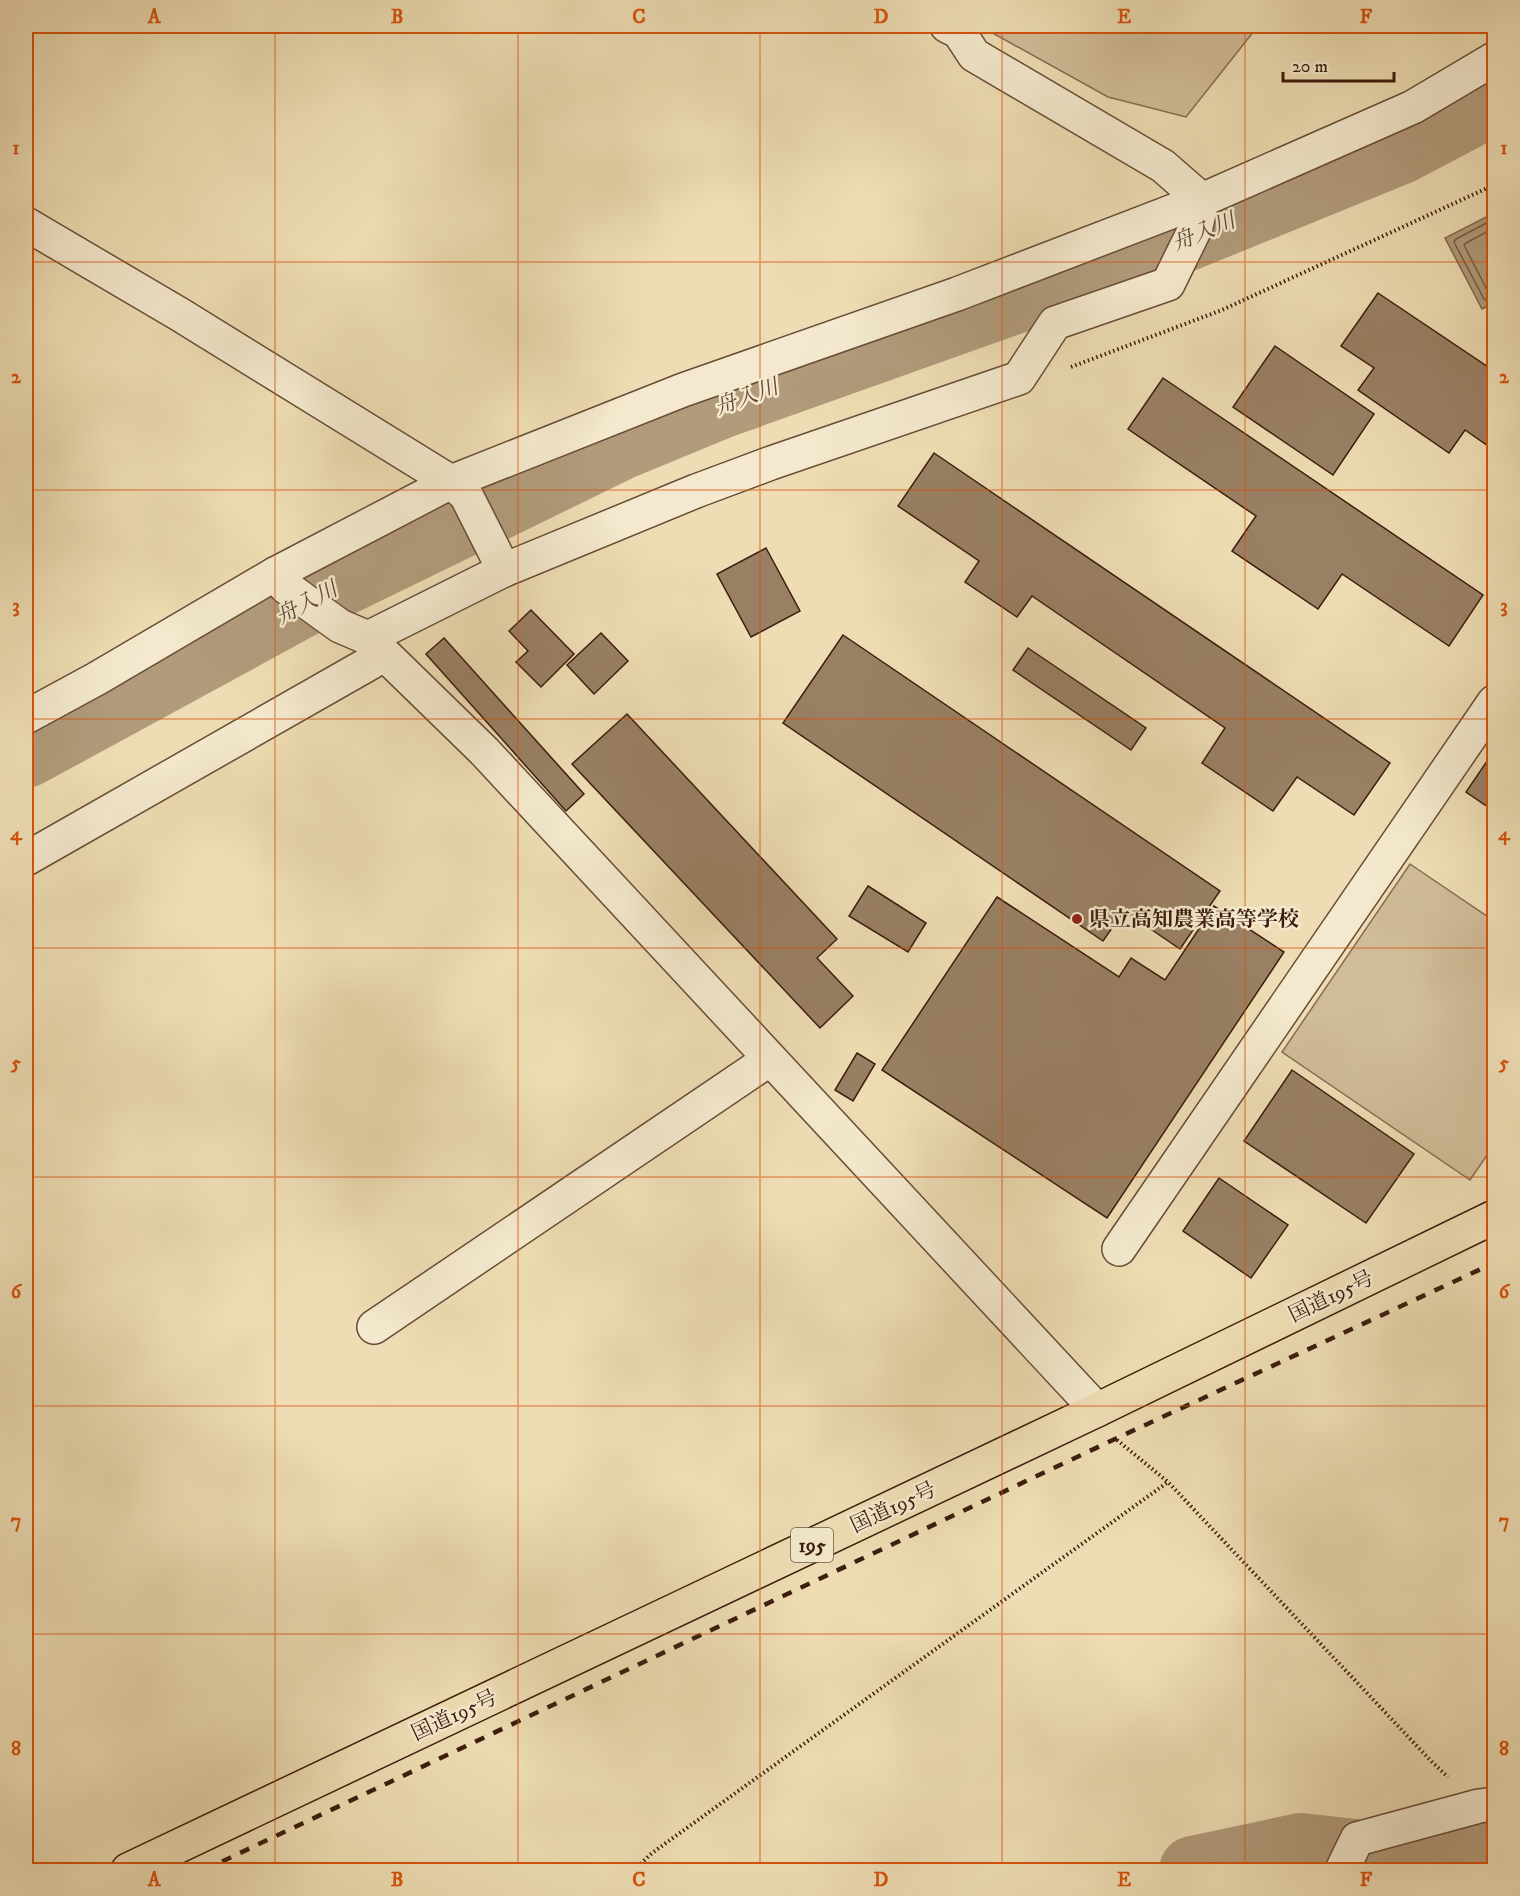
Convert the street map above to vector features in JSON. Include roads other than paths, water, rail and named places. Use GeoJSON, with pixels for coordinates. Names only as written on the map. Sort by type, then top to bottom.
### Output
{"type":"FeatureCollection","features":[{"type":"Feature","properties":{"kind":"highway","name":"国道195号"},"geometry":{"type":"LineString","coordinates":[[128,1870],[1097,1410],[1494,1217]]}},
{"type":"Feature","properties":{"kind":"street"},"geometry":{"type":"LineString","coordinates":[[947,26],[959,32],[974,55],[1163,166],[1199,214]]}},
{"type":"Feature","properties":{"kind":"street"},"geometry":{"type":"LineString","coordinates":[[26,717],[458,488],[683,390],[957,294],[1199,214],[1413,107],[1494,59]]}},
{"type":"Feature","properties":{"kind":"street"},"geometry":{"type":"LineString","coordinates":[[26,859],[364,640],[498,560],[1019,378],[1055,324],[1168,284],[1199,214]]}},
{"type":"Feature","properties":{"kind":"street"},"geometry":{"type":"LineString","coordinates":[[26,224],[179,314],[458,488],[498,560]]}},
{"type":"Feature","properties":{"kind":"street"},"geometry":{"type":"LineString","coordinates":[[280,581],[364,640],[484,752],[1097,1410]]}},
{"type":"Feature","properties":{"kind":"street"},"geometry":{"type":"LineString","coordinates":[[1119,1249],[1494,702]]}},
{"type":"Feature","properties":{"kind":"street"},"geometry":{"type":"LineString","coordinates":[[374,1327],[770,1059]]}},
{"type":"Feature","properties":{"kind":"street"},"geometry":{"type":"LineString","coordinates":[[1342,1870],[1357,1839],[1487,1805]]}},
{"type":"Feature","properties":{"kind":"water"},"geometry":{"type":"Polygon","coordinates":[[[1494,213],[1494,303],[1482,309],[1445,238],[1494,213]]]}},
{"type":"Feature","properties":{"kind":"waterway","name":"舟入川"},"geometry":{"type":"LineString","coordinates":[[26,754],[340,583],[623,445],[720,405],[1160,248],[1401,150],[1494,101]]}},
{"type":"Feature","properties":{"kind":"waterway"},"geometry":{"type":"LineString","coordinates":[[1193,1870],[1301,1847],[1390,1857],[1494,1841]]}},
{"type":"Feature","properties":{"kind":"railway"},"geometry":{"type":"LineString","coordinates":[[204,1870],[1115,1439],[1494,1263]]}},
{"type":"Feature","properties":{"kind":"place","name":"県立高知農業高等学校"},"geometry":{"type":"Point","coordinates":[1077,919]}}]}
